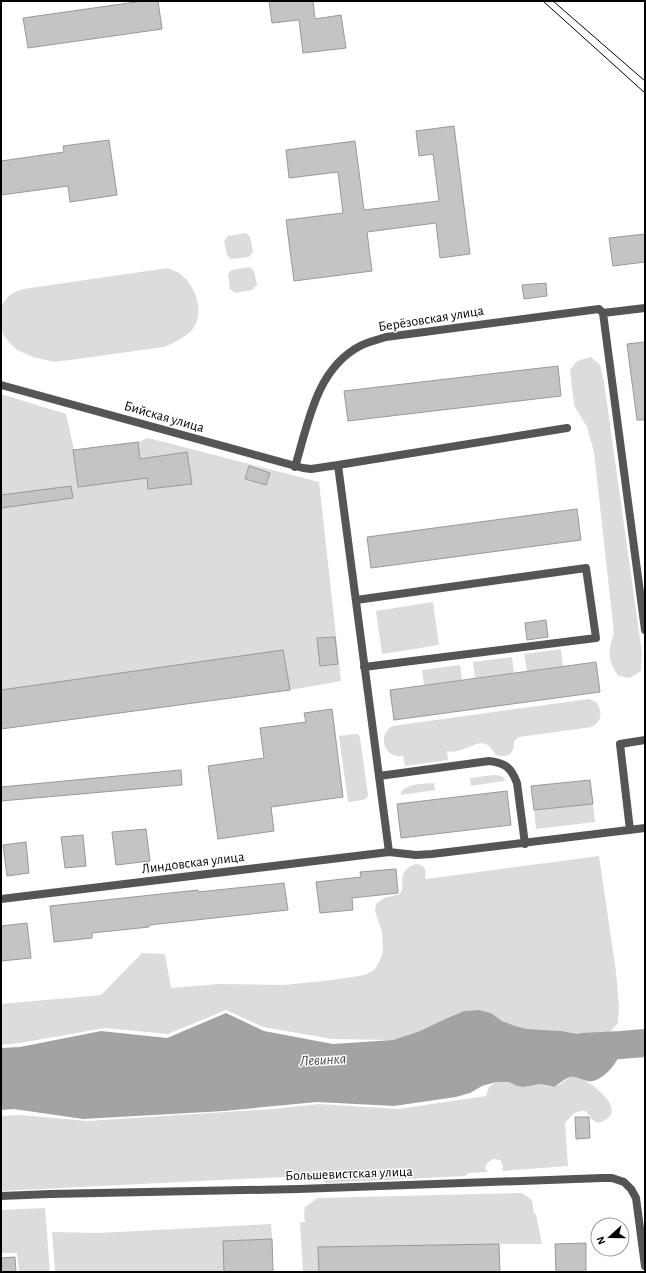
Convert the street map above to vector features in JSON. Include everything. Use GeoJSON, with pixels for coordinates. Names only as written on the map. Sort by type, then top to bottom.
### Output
{"type":"FeatureCollection","features":[{"type":"Feature","properties":{"kind":"street","name":"Берёзовская улица"},"geometry":{"type":"LineString","coordinates":[[295,467],[315,398],[325,379],[339,362],[360,346],[394,336],[598,310],[603,313],[645,308]]}},
{"type":"Feature","properties":{"kind":"street"},"geometry":{"type":"LineString","coordinates":[[603,313],[645,630]]}},
{"type":"Feature","properties":{"kind":"street","name":"Бийская улица"},"geometry":{"type":"LineString","coordinates":[[1,385],[295,467],[311,469],[567,428]]}},
{"type":"Feature","properties":{"kind":"street"},"geometry":{"type":"LineString","coordinates":[[338,465],[389,852]]}},
{"type":"Feature","properties":{"kind":"street"},"geometry":{"type":"LineString","coordinates":[[356,600],[586,568],[596,638],[364,667]]}},
{"type":"Feature","properties":{"kind":"street"},"geometry":{"type":"LineString","coordinates":[[630,830],[620,744],[645,740]]}},
{"type":"Feature","properties":{"kind":"street"},"geometry":{"type":"LineString","coordinates":[[379,776],[489,761],[499,762],[507,766],[514,773],[517,783],[525,844]]}},
{"type":"Feature","properties":{"kind":"street","name":"Линдовская улица"},"geometry":{"type":"LineString","coordinates":[[1,899],[389,852],[416,855],[432,854],[525,844],[645,828]]}},
{"type":"Feature","properties":{"kind":"street","name":"Большевистская улица"},"geometry":{"type":"LineString","coordinates":[[1,1196],[299,1189],[612,1178],[624,1182],[631,1188],[636,1198],[644,1248],[645,1266]]}},
{"type":"Feature","properties":{"kind":"shaded area"},"geometry":{"type":"Polygon","coordinates":[[[246,233],[250,237],[253,251],[249,257],[231,259],[227,255],[224,241],[228,236],[246,233]]]}},
{"type":"Feature","properties":{"kind":"shaded area"},"geometry":{"type":"Polygon","coordinates":[[[250,267],[254,271],[257,285],[252,290],[235,293],[230,289],[228,274],[232,270],[250,267]]]}},
{"type":"Feature","properties":{"kind":"shaded area"},"geometry":{"type":"Polygon","coordinates":[[[168,268],[179,273],[191,286],[198,302],[198,319],[189,333],[164,347],[55,362],[33,357],[17,350],[5,338],[1,328],[1,309],[3,303],[11,294],[23,289],[168,268]]]}},
{"type":"Feature","properties":{"kind":"shaded area"},"geometry":{"type":"Polygon","coordinates":[[[591,357],[600,365],[604,382],[642,653],[641,671],[630,678],[618,676],[610,660],[610,651],[614,633],[594,452],[587,427],[574,405],[570,370],[577,361],[591,357]]]}},
{"type":"Feature","properties":{"kind":"shaded area"},"geometry":{"type":"Polygon","coordinates":[[[1,394],[66,414],[74,450],[138,442],[148,438],[319,482],[341,681],[290,690],[1,729],[1,394]]]}},
{"type":"Feature","properties":{"kind":"shaded area"},"geometry":{"type":"Polygon","coordinates":[[[433,602],[439,645],[382,654],[376,611],[433,602]]]}},
{"type":"Feature","properties":{"kind":"shaded area"},"geometry":{"type":"Polygon","coordinates":[[[561,649],[563,666],[527,671],[524,654],[561,649]]]}},
{"type":"Feature","properties":{"kind":"shaded area"},"geometry":{"type":"Polygon","coordinates":[[[512,657],[514,673],[475,678],[473,662],[512,657]]]}},
{"type":"Feature","properties":{"kind":"shaded area"},"geometry":{"type":"Polygon","coordinates":[[[460,665],[462,680],[424,685],[422,670],[460,665]]]}},
{"type":"Feature","properties":{"kind":"shaded area"},"geometry":{"type":"Polygon","coordinates":[[[589,699],[596,702],[600,709],[600,719],[595,725],[592,727],[519,737],[514,741],[512,752],[504,756],[496,755],[491,748],[481,743],[458,751],[447,751],[448,760],[405,766],[403,756],[391,754],[385,746],[385,735],[387,730],[392,726],[589,699]]]}},
{"type":"Feature","properties":{"kind":"shaded area"},"geometry":{"type":"Polygon","coordinates":[[[358,734],[360,738],[368,795],[367,798],[363,800],[348,802],[339,736],[358,734]]]}},
{"type":"Feature","properties":{"kind":"shaded area"},"geometry":{"type":"Polygon","coordinates":[[[494,775],[501,776],[505,781],[471,786],[470,778],[494,775]]]}},
{"type":"Feature","properties":{"kind":"shaded area"},"geometry":{"type":"Polygon","coordinates":[[[434,783],[435,790],[401,795],[401,792],[404,789],[411,785],[434,783]]]}},
{"type":"Feature","properties":{"kind":"shaded area"},"geometry":{"type":"Polygon","coordinates":[[[593,804],[595,822],[536,829],[534,810],[593,804]]]}},
{"type":"Feature","properties":{"kind":"shaded area"},"geometry":{"type":"Polygon","coordinates":[[[599,856],[616,972],[619,1007],[618,1023],[611,1031],[600,1035],[587,1036],[562,1031],[527,1029],[514,1026],[502,1021],[491,1013],[479,1010],[464,1011],[420,1031],[393,1040],[332,1039],[263,1027],[226,1010],[168,1034],[105,1028],[1,1045],[1,1004],[101,995],[142,953],[165,954],[171,988],[219,984],[284,985],[365,975],[374,970],[383,952],[382,932],[375,911],[376,904],[384,898],[400,894],[404,873],[408,868],[416,864],[423,866],[425,869],[426,879],[599,856]]]}},
{"type":"Feature","properties":{"kind":"shaded area"},"geometry":{"type":"Polygon","coordinates":[[[570,1077],[577,1077],[590,1083],[604,1096],[612,1109],[611,1115],[600,1122],[594,1121],[585,1111],[578,1111],[565,1123],[568,1166],[502,1171],[503,1166],[500,1160],[493,1159],[487,1163],[485,1168],[488,1172],[469,1173],[465,1176],[326,1183],[323,1180],[322,1175],[1,1191],[1,1116],[20,1115],[87,1121],[273,1109],[319,1104],[398,1109],[486,1096],[489,1087],[496,1082],[509,1082],[523,1087],[541,1084],[550,1087],[559,1085],[570,1077]]]}},
{"type":"Feature","properties":{"kind":"shaded area"},"geometry":{"type":"Polygon","coordinates":[[[522,1193],[532,1200],[542,1244],[319,1247],[319,1272],[303,1272],[300,1222],[305,1222],[305,1207],[318,1198],[522,1193]]]}},
{"type":"Feature","properties":{"kind":"shaded area"},"geometry":{"type":"Polygon","coordinates":[[[45,1208],[50,1272],[19,1272],[17,1253],[1,1253],[1,1210],[45,1208]]]}},
{"type":"Feature","properties":{"kind":"shaded area"},"geometry":{"type":"Polygon","coordinates":[[[271,1224],[272,1239],[224,1272],[55,1272],[52,1232],[99,1233],[271,1224]]]}},
{"type":"Feature","properties":{"kind":"water"},"geometry":{"type":"Polygon","coordinates":[[[479,1010],[491,1013],[502,1021],[527,1029],[562,1031],[587,1036],[607,1035],[615,1038],[621,1045],[617,1060],[609,1071],[601,1078],[592,1081],[570,1077],[554,1087],[541,1084],[523,1087],[509,1082],[496,1082],[456,1097],[394,1106],[317,1102],[224,1111],[83,1119],[14,1109],[1,1110],[1,1048],[20,1047],[101,1031],[167,1038],[226,1013],[264,1031],[333,1044],[393,1040],[420,1031],[464,1011],[479,1010]]]}},
{"type":"Feature","properties":{"kind":"building"},"geometry":{"type":"Polygon","coordinates":[[[143,1],[158,1],[162,29],[28,48],[23,18],[143,1]]]}},
{"type":"Feature","properties":{"kind":"building"},"geometry":{"type":"Polygon","coordinates":[[[269,1],[313,1],[315,19],[341,15],[346,48],[303,53],[299,20],[272,23],[269,1]]]}},
{"type":"Feature","properties":{"kind":"building"},"geometry":{"type":"Polygon","coordinates":[[[454,126],[470,254],[440,258],[436,223],[367,232],[372,271],[294,281],[286,220],[343,213],[338,172],[289,178],[286,150],[355,141],[364,210],[439,201],[433,154],[419,156],[416,131],[454,126]]]}},
{"type":"Feature","properties":{"kind":"building"},"geometry":{"type":"Polygon","coordinates":[[[109,140],[117,195],[70,202],[68,186],[1,195],[1,161],[64,152],[63,146],[109,140]]]}},
{"type":"Feature","properties":{"kind":"building"},"geometry":{"type":"Polygon","coordinates":[[[645,234],[645,262],[613,266],[609,238],[645,234]]]}},
{"type":"Feature","properties":{"kind":"building"},"geometry":{"type":"Polygon","coordinates":[[[546,283],[547,296],[524,299],[522,285],[546,283]]]}},
{"type":"Feature","properties":{"kind":"building"},"geometry":{"type":"Polygon","coordinates":[[[645,342],[645,420],[637,420],[627,344],[645,342]]]}},
{"type":"Feature","properties":{"kind":"building"},"geometry":{"type":"Polygon","coordinates":[[[558,366],[561,396],[348,421],[344,391],[558,366]]]}},
{"type":"Feature","properties":{"kind":"building"},"geometry":{"type":"Polygon","coordinates":[[[138,442],[140,459],[187,452],[192,484],[148,489],[147,478],[78,487],[73,450],[138,442]]]}},
{"type":"Feature","properties":{"kind":"building"},"geometry":{"type":"Polygon","coordinates":[[[249,466],[270,473],[266,485],[245,479],[249,466]]]}},
{"type":"Feature","properties":{"kind":"building"},"geometry":{"type":"Polygon","coordinates":[[[71,486],[73,498],[1,508],[1,495],[71,486]]]}},
{"type":"Feature","properties":{"kind":"building"},"geometry":{"type":"Polygon","coordinates":[[[577,509],[581,540],[371,568],[367,537],[577,509]]]}},
{"type":"Feature","properties":{"kind":"building"},"geometry":{"type":"Polygon","coordinates":[[[546,620],[548,637],[527,640],[525,623],[546,620]]]}},
{"type":"Feature","properties":{"kind":"building"},"geometry":{"type":"Polygon","coordinates":[[[335,637],[338,664],[320,666],[317,638],[335,637]]]}},
{"type":"Feature","properties":{"kind":"building"},"geometry":{"type":"Polygon","coordinates":[[[283,650],[290,690],[1,729],[1,690],[283,650]]]}},
{"type":"Feature","properties":{"kind":"building"},"geometry":{"type":"Polygon","coordinates":[[[596,662],[600,692],[394,720],[390,690],[596,662]]]}},
{"type":"Feature","properties":{"kind":"building"},"geometry":{"type":"Polygon","coordinates":[[[332,709],[343,797],[271,807],[274,831],[218,839],[208,766],[264,758],[260,728],[306,722],[304,713],[332,709]]]}},
{"type":"Feature","properties":{"kind":"building"},"geometry":{"type":"Polygon","coordinates":[[[181,770],[182,785],[1,801],[1,787],[181,770]]]}},
{"type":"Feature","properties":{"kind":"building"},"geometry":{"type":"Polygon","coordinates":[[[590,780],[593,804],[534,810],[531,786],[590,780]]]}},
{"type":"Feature","properties":{"kind":"building"},"geometry":{"type":"Polygon","coordinates":[[[507,791],[511,825],[401,838],[397,804],[507,791]]]}},
{"type":"Feature","properties":{"kind":"building"},"geometry":{"type":"Polygon","coordinates":[[[146,829],[150,861],[116,865],[112,832],[146,829]]]}},
{"type":"Feature","properties":{"kind":"building"},"geometry":{"type":"Polygon","coordinates":[[[83,835],[86,866],[65,868],[61,837],[83,835]]]}},
{"type":"Feature","properties":{"kind":"building"},"geometry":{"type":"Polygon","coordinates":[[[26,842],[29,873],[7,876],[3,845],[26,842]]]}},
{"type":"Feature","properties":{"kind":"building"},"geometry":{"type":"Polygon","coordinates":[[[396,869],[398,893],[352,898],[353,910],[320,913],[316,882],[361,877],[360,872],[396,869]]]}},
{"type":"Feature","properties":{"kind":"building"},"geometry":{"type":"Polygon","coordinates":[[[284,883],[288,910],[149,925],[149,927],[92,933],[92,938],[54,942],[50,906],[198,890],[198,892],[284,883]]]}},
{"type":"Feature","properties":{"kind":"building"},"geometry":{"type":"Polygon","coordinates":[[[27,923],[31,958],[1,961],[1,926],[27,923]]]}},
{"type":"Feature","properties":{"kind":"building"},"geometry":{"type":"Polygon","coordinates":[[[575,1117],[589,1117],[590,1138],[576,1139],[575,1117]]]}},
{"type":"Feature","properties":{"kind":"building"},"geometry":{"type":"Polygon","coordinates":[[[272,1239],[273,1272],[224,1272],[223,1241],[272,1239]]]}},
{"type":"Feature","properties":{"kind":"building"},"geometry":{"type":"Polygon","coordinates":[[[586,1243],[586,1272],[556,1272],[555,1244],[586,1243]]]}},
{"type":"Feature","properties":{"kind":"building"},"geometry":{"type":"Polygon","coordinates":[[[499,1244],[500,1272],[319,1272],[318,1247],[499,1244]]]}},
{"type":"Feature","properties":{"kind":"building"},"geometry":{"type":"Polygon","coordinates":[[[15,1257],[16,1272],[1,1272],[1,1258],[15,1257]]]}},
{"type":"Feature","properties":{"kind":"waterway","name":"Левинка"},"geometry":{"type":"LineString","coordinates":[[582,1047],[645,1043]]}},
{"type":"Feature","properties":{"kind":"tram line"},"geometry":{"type":"LineString","coordinates":[[543,1],[645,93]]}},
{"type":"Feature","properties":{"kind":"tram line"},"geometry":{"type":"LineString","coordinates":[[553,1],[645,81]]}}]}
